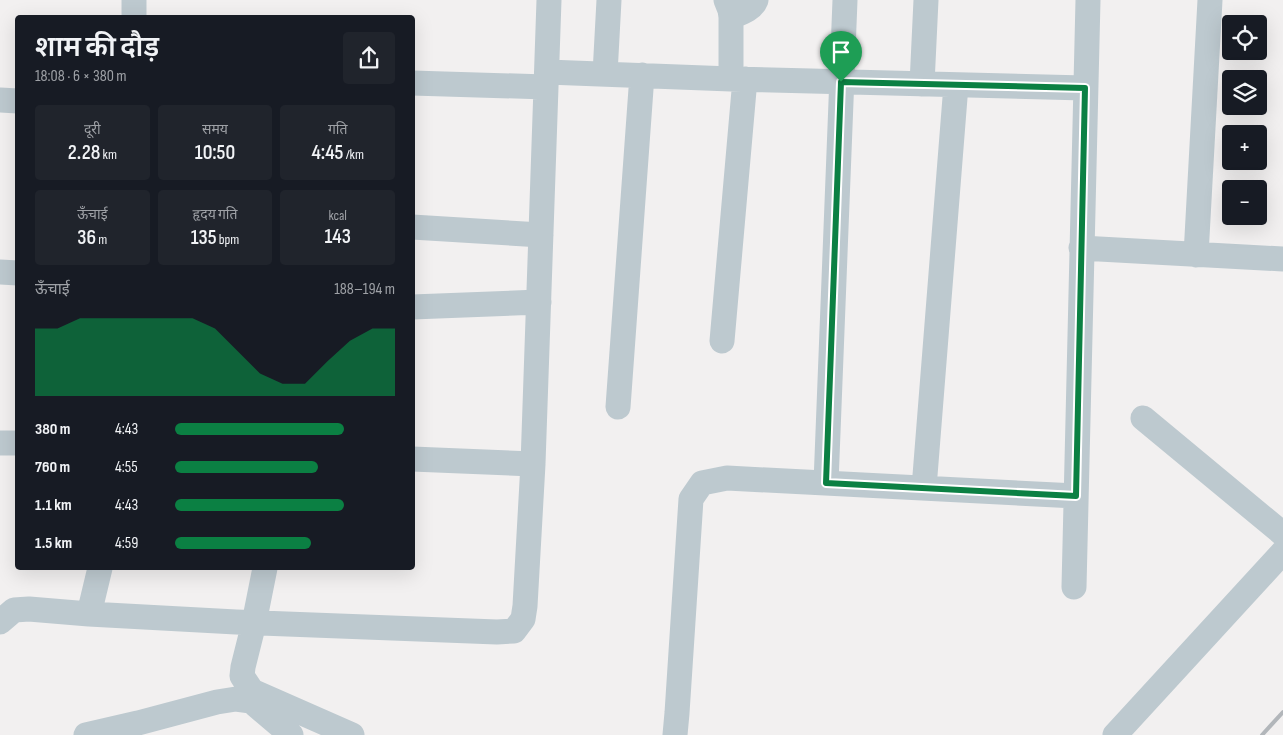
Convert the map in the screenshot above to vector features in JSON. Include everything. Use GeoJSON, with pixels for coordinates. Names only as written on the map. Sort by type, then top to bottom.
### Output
{"type":"FeatureCollection","features":[{"type":"Feature","properties":{"kind":"street"},"geometry":{"type":"LineString","coordinates":[[134,0],[134,15]]}},
{"type":"Feature","properties":{"kind":"street"},"geometry":{"type":"LineString","coordinates":[[0,622],[14,610],[29,608],[88,614],[254,623],[488,632],[514,631],[523,619],[525,606],[533,464],[549,0]]}},
{"type":"Feature","properties":{"kind":"street"},"geometry":{"type":"LineString","coordinates":[[605,74],[609,0]]}},
{"type":"Feature","properties":{"kind":"street"},"geometry":{"type":"LineString","coordinates":[[722,341],[738,79],[728,9],[747,11],[755,4],[756,0]]}},
{"type":"Feature","properties":{"kind":"street"},"geometry":{"type":"LineString","coordinates":[[826,483],[844,0]]}},
{"type":"Feature","properties":{"kind":"street"},"geometry":{"type":"LineString","coordinates":[[922,84],[926,0]]}},
{"type":"Feature","properties":{"kind":"street"},"geometry":{"type":"LineString","coordinates":[[1074,587],[1088,0]]}},
{"type":"Feature","properties":{"kind":"street"},"geometry":{"type":"LineString","coordinates":[[1196,255],[1210,0]]}},
{"type":"Feature","properties":{"kind":"street"},"geometry":{"type":"LineString","coordinates":[[415,83],[547,80],[605,74],[1085,88]]}},
{"type":"Feature","properties":{"kind":"street"},"geometry":{"type":"LineString","coordinates":[[618,407],[642,75]]}},
{"type":"Feature","properties":{"kind":"street"},"geometry":{"type":"LineString","coordinates":[[924,488],[956,85]]}},
{"type":"Feature","properties":{"kind":"street"},"geometry":{"type":"LineString","coordinates":[[0,100],[15,101]]}},
{"type":"Feature","properties":{"kind":"street"},"geometry":{"type":"LineString","coordinates":[[415,227],[541,235]]}},
{"type":"Feature","properties":{"kind":"street"},"geometry":{"type":"LineString","coordinates":[[1081,248],[1283,259]]}},
{"type":"Feature","properties":{"kind":"street"},"geometry":{"type":"LineString","coordinates":[[0,272],[15,273]]}},
{"type":"Feature","properties":{"kind":"street"},"geometry":{"type":"LineString","coordinates":[[415,307],[538,302]]}},
{"type":"Feature","properties":{"kind":"street"},"geometry":{"type":"LineString","coordinates":[[1143,418],[1283,534]]}},
{"type":"Feature","properties":{"kind":"street"},"geometry":{"type":"LineString","coordinates":[[0,443],[15,444]]}},
{"type":"Feature","properties":{"kind":"street"},"geometry":{"type":"LineString","coordinates":[[415,459],[533,464]]}},
{"type":"Feature","properties":{"kind":"street"},"geometry":{"type":"LineString","coordinates":[[675,735],[691,499],[702,482],[727,478],[1076,496]]}},
{"type":"Feature","properties":{"kind":"street"},"geometry":{"type":"LineString","coordinates":[[1114,735],[1283,552]]}},
{"type":"Feature","properties":{"kind":"street"},"geometry":{"type":"LineString","coordinates":[[88,614],[99,570]]}},
{"type":"Feature","properties":{"kind":"street"},"geometry":{"type":"LineString","coordinates":[[265,570],[242,676],[252,691],[352,735]]}},
{"type":"Feature","properties":{"kind":"street"},"geometry":{"type":"LineString","coordinates":[[86,735],[140,729],[217,702],[236,699],[251,701],[291,735]]}},
{"type":"Feature","properties":{"kind":"railway"},"geometry":{"type":"LineString","coordinates":[[1262,735],[1283,712]]}},
{"type":"Feature","properties":{"kind":"route"},"geometry":{"type":"LineString","coordinates":[[841,82],[1085,88],[1076,496],[826,483],[841,82]]}}]}
